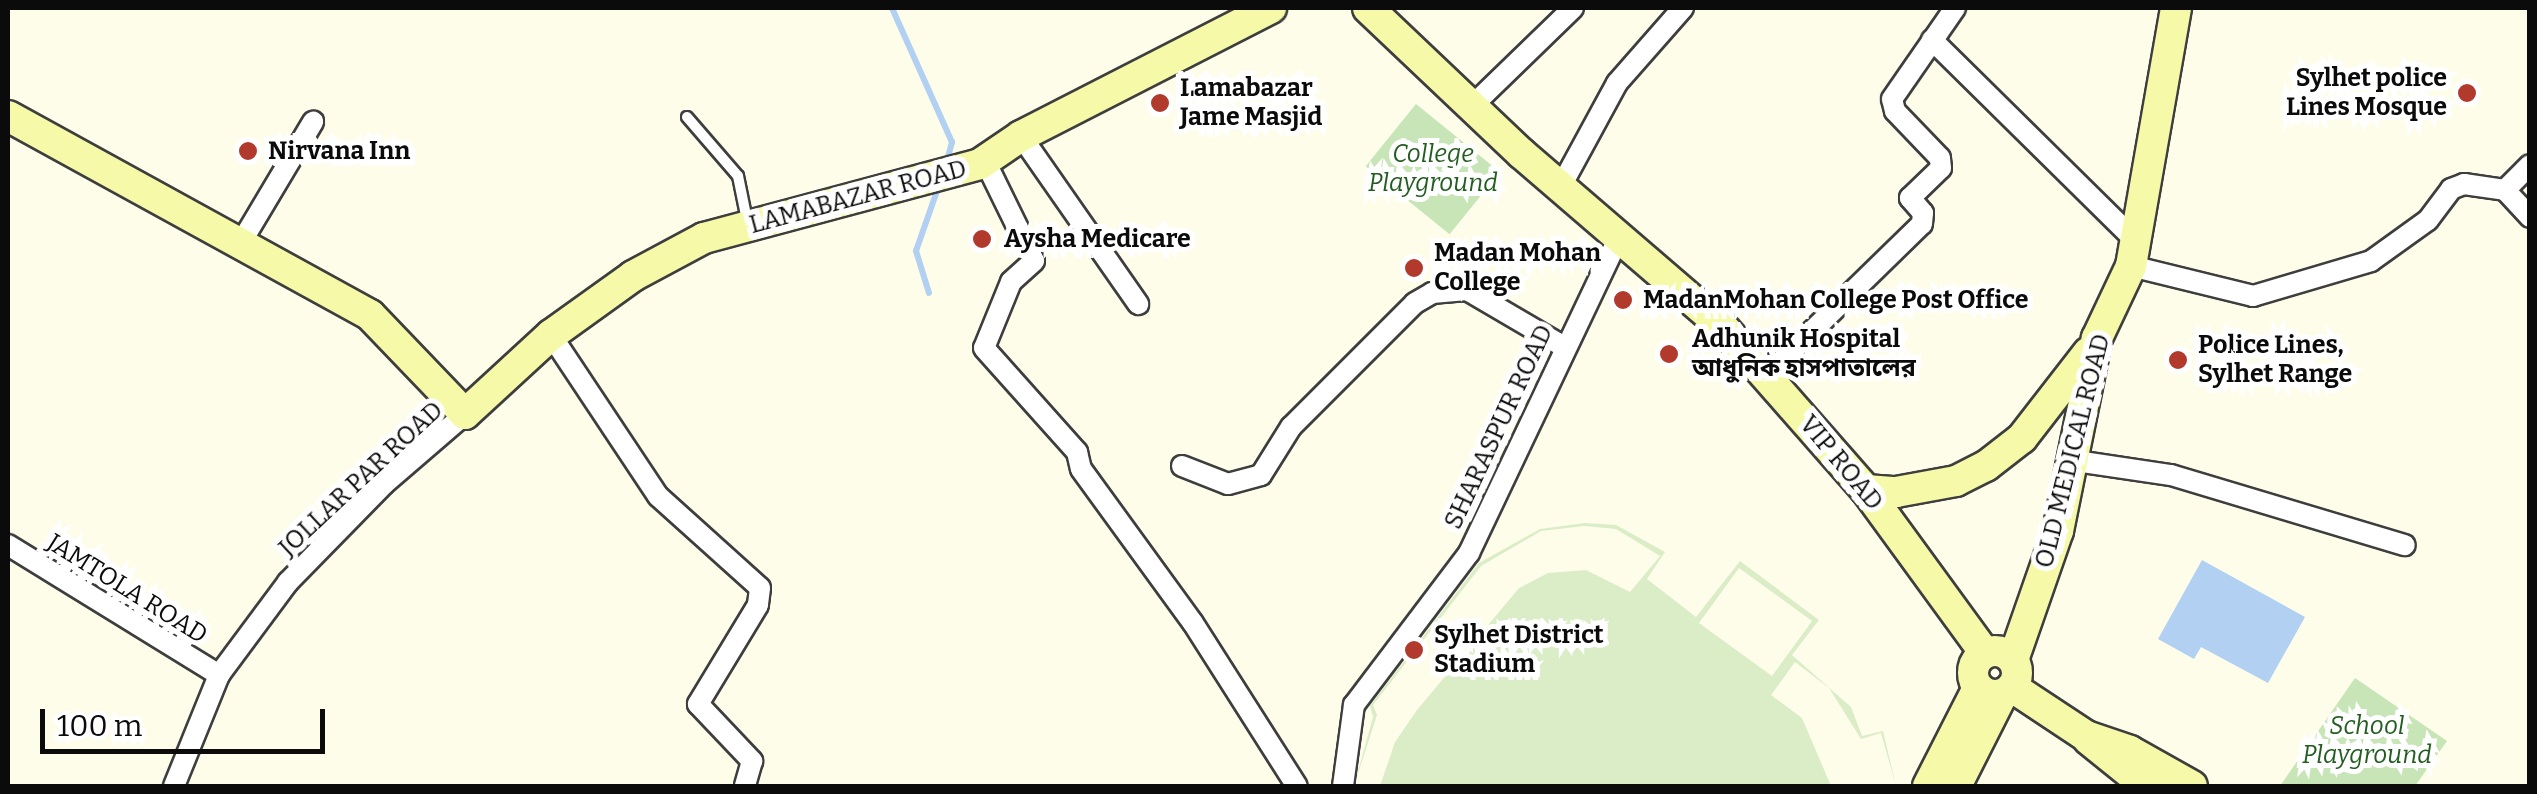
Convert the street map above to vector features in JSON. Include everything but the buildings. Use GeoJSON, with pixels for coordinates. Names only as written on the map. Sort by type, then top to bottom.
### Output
{"type":"FeatureCollection","features":[{"type":"Feature","properties":{"kind":"street","name":"LAMABAZAR ROAD"},"geometry":{"type":"LineString","coordinates":[[466,414],[551,335],[633,276],[704,238],[918,183],[982,162],[1021,136],[1270,8]]}},
{"type":"Feature","properties":{"kind":"street","name":"VIP ROAD"},"geometry":{"type":"LineString","coordinates":[[1368,8],[1560,188],[1720,326],[1767,375],[1866,490],[1998,677]]}},
{"type":"Feature","properties":{"kind":"street"},"geometry":{"type":"LineString","coordinates":[[1471,106],[1574,8]]}},
{"type":"Feature","properties":{"kind":"street"},"geometry":{"type":"LineString","coordinates":[[1560,188],[1617,83],[1683,8]]}},
{"type":"Feature","properties":{"kind":"street"},"geometry":{"type":"LineString","coordinates":[[1767,375],[1922,224],[1923,213],[1910,198],[1940,168],[1940,158],[1891,104],[1955,8]]}},
{"type":"Feature","properties":{"kind":"street","name":"OLD MEDICAL ROAD"},"geometry":{"type":"LineString","coordinates":[[1998,677],[2076,461],[2097,338],[2132,252],[2176,8]]}},
{"type":"Feature","properties":{"kind":"street"},"geometry":{"type":"LineString","coordinates":[[1932,40],[2132,252],[2254,296],[2370,261],[2428,220],[2451,189],[2464,184],[2506,190],[2530,216]]}},
{"type":"Feature","properties":{"kind":"street"},"geometry":{"type":"LineString","coordinates":[[8,116],[370,314],[466,414]]}},
{"type":"Feature","properties":{"kind":"street"},"geometry":{"type":"LineString","coordinates":[[242,241],[313,122]]}},
{"type":"Feature","properties":{"kind":"street"},"geometry":{"type":"LineString","coordinates":[[1021,136],[1138,304]]}},
{"type":"Feature","properties":{"kind":"street"},"geometry":{"type":"LineString","coordinates":[[982,162],[1034,261],[1011,282],[984,348],[1077,452],[1081,469],[1193,623],[1297,786]]}},
{"type":"Feature","properties":{"kind":"street"},"geometry":{"type":"LineString","coordinates":[[2506,190],[2530,165]]}},
{"type":"Feature","properties":{"kind":"street","name":"SHARASPUR ROAD"},"geometry":{"type":"LineString","coordinates":[[1343,786],[1354,706],[1367,680],[1469,553],[1562,346],[1618,239]]}},
{"type":"Feature","properties":{"kind":"street"},"geometry":{"type":"LineString","coordinates":[[1182,466],[1228,484],[1261,475],[1291,427],[1415,303],[1432,294],[1467,290],[1562,346]]}},
{"type":"Feature","properties":{"kind":"street"},"geometry":{"type":"LineString","coordinates":[[551,335],[658,496],[760,588],[758,604],[698,704],[752,761],[745,786]]}},
{"type":"Feature","properties":{"kind":"street"},"geometry":{"type":"LineString","coordinates":[[1866,490],[1896,492],[1956,482],[1986,466],[2022,438],[2097,338]]}},
{"type":"Feature","properties":{"kind":"street","name":"JOLLAR PAR ROAD"},"geometry":{"type":"LineString","coordinates":[[174,786],[220,675],[288,582],[384,484],[466,414]]}},
{"type":"Feature","properties":{"kind":"street"},"geometry":{"type":"LineString","coordinates":[[2076,461],[2171,475],[2405,545]]}},
{"type":"Feature","properties":{"kind":"street","name":"JAMTOLA ROAD"},"geometry":{"type":"LineString","coordinates":[[8,545],[220,675]]}},
{"type":"Feature","properties":{"kind":"street"},"geometry":{"type":"LineString","coordinates":[[1998,677],[2086,736],[2146,786]]}},
{"type":"Feature","properties":{"kind":"street"},"geometry":{"type":"LineString","coordinates":[[1928,786],[1998,677]]}},
{"type":"Feature","properties":{"kind":"street"},"geometry":{"type":"LineString","coordinates":[[1956,786],[1998,677]]}},
{"type":"Feature","properties":{"kind":"street"},"geometry":{"type":"LineString","coordinates":[[2086,736],[2130,750],[2192,786]]}},
{"type":"Feature","properties":{"kind":"lane"},"geometry":{"type":"LineString","coordinates":[[687,117],[738,176],[748,226]]}},
{"type":"Feature","properties":{"kind":"green space","name":"College Playground"},"geometry":{"type":"Polygon","coordinates":[[[1416,104],[1500,172],[1450,234],[1366,166],[1416,104]]]}},
{"type":"Feature","properties":{"kind":"green space","name":"Sylhet District Stadium"},"geometry":{"type":"Polygon","coordinates":[[[1585,523],[1616,525],[1665,552],[1647,579],[1696,617],[1740,561],[1819,620],[1792,655],[1851,707],[1862,736],[1883,731],[1896,786],[1881,733],[1861,739],[1829,688],[1795,662],[1771,695],[1802,718],[1831,786],[1380,786],[1395,742],[1417,710],[1519,588],[1548,573],[1586,570],[1630,592],[1660,556],[1616,529],[1584,526],[1541,531],[1481,566],[1373,705],[1377,715],[1354,786],[1373,717],[1370,706],[1479,563],[1540,529],[1585,523]],[[1739,568],[1699,623],[1772,676],[1812,621],[1739,568]]]}},
{"type":"Feature","properties":{"kind":"green space","name":"School Playground"},"geometry":{"type":"Polygon","coordinates":[[[2355,678],[2447,741],[2415,786],[2280,786],[2355,678]]]}},
{"type":"Feature","properties":{"kind":"water"},"geometry":{"type":"Polygon","coordinates":[[[2202,560],[2305,617],[2268,683],[2201,647],[2194,659],[2158,639],[2202,560]]]}},
{"type":"Feature","properties":{"kind":"waterway"},"geometry":{"type":"LineString","coordinates":[[892,8],[952,142],[946,164]]}},
{"type":"Feature","properties":{"kind":"waterway"},"geometry":{"type":"LineString","coordinates":[[929,293],[916,251],[939,185]]}},
{"type":"Feature","properties":{"kind":"place","name":"Sylhet police Lines Mosque"},"geometry":{"type":"Point","coordinates":[2467,93]}},
{"type":"Feature","properties":{"kind":"place","name":"Lamabazar Jame Masjid"},"geometry":{"type":"Point","coordinates":[1160,103]}},
{"type":"Feature","properties":{"kind":"place","name":"Nirvana Inn"},"geometry":{"type":"Point","coordinates":[248,151]}},
{"type":"Feature","properties":{"kind":"place","name":"Aysha Medicare"},"geometry":{"type":"Point","coordinates":[982,239]}},
{"type":"Feature","properties":{"kind":"place","name":"Madan Mohan College"},"geometry":{"type":"Point","coordinates":[1414,268]}},
{"type":"Feature","properties":{"kind":"place","name":"MadanMohan College Post Office"},"geometry":{"type":"Point","coordinates":[1623,300]}},
{"type":"Feature","properties":{"kind":"place","name":"Adhunik Hospital আধুনিক হাসপাতালের"},"geometry":{"type":"Point","coordinates":[1669,354]}},
{"type":"Feature","properties":{"kind":"place","name":"Police Lines, Sylhet Range"},"geometry":{"type":"Point","coordinates":[2178,360]}},
{"type":"Feature","properties":{"kind":"place","name":"Sylhet District Stadium"},"geometry":{"type":"Point","coordinates":[1414,650]}}]}
